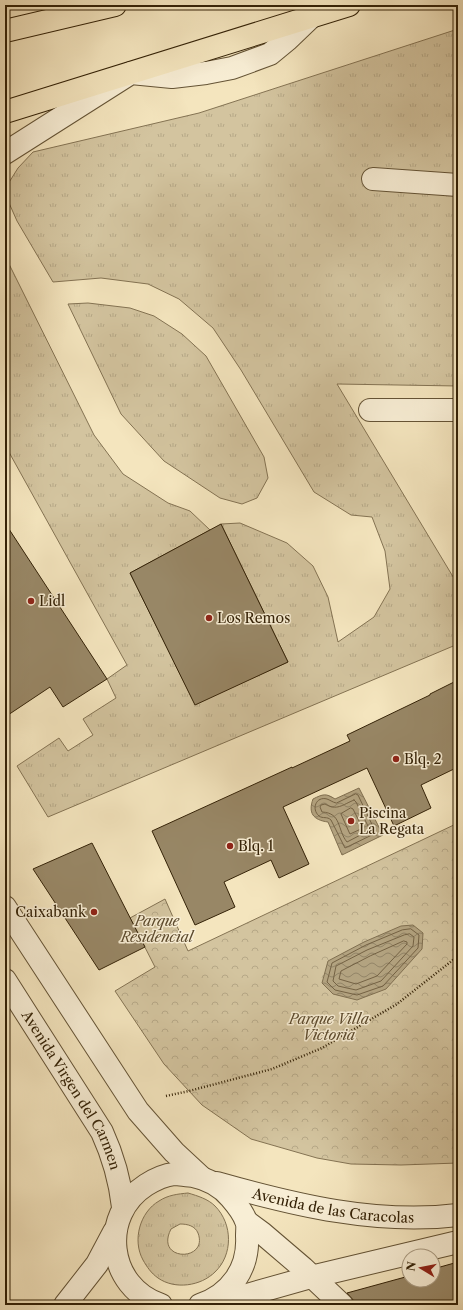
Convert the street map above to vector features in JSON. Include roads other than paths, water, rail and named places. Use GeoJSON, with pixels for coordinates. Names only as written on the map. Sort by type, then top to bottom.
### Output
{"type":"FeatureCollection","features":[{"type":"Feature","properties":{"kind":"highway"},"geometry":{"type":"LineString","coordinates":[[5,31],[116,5]]}},
{"type":"Feature","properties":{"kind":"highway"},"geometry":{"type":"LineString","coordinates":[[5,112],[349,5]]}},
{"type":"Feature","properties":{"kind":"street"},"geometry":{"type":"LineString","coordinates":[[5,153],[131,73]]}},
{"type":"Feature","properties":{"kind":"street"},"geometry":{"type":"LineString","coordinates":[[373,179],[458,185]]}},
{"type":"Feature","properties":{"kind":"street"},"geometry":{"type":"LineString","coordinates":[[370,410],[458,410]]}},
{"type":"Feature","properties":{"kind":"street"},"geometry":{"type":"LineString","coordinates":[[5,907],[138,1111],[174,1152],[206,1180],[226,1192],[238,1206],[247,1222],[248,1242],[245,1261],[237,1278],[225,1292],[205,1303]]}},
{"type":"Feature","properties":{"kind":"street","name":"Avenida Virgen del Carmen"},"geometry":{"type":"LineString","coordinates":[[5,980],[102,1132],[111,1152],[120,1185],[123,1207]]}},
{"type":"Feature","properties":{"kind":"street","name":"Avenida de las Caracolas"},"geometry":{"type":"LineString","coordinates":[[123,1207],[137,1191],[155,1180],[175,1174],[206,1180],[255,1194],[356,1215],[399,1218],[446,1217],[458,1215]]}},
{"type":"Feature","properties":{"kind":"street"},"geometry":{"type":"LineString","coordinates":[[65,1305],[97,1264],[115,1229],[123,1207]]}},
{"type":"Feature","properties":{"kind":"street"},"geometry":{"type":"LineString","coordinates":[[247,1222],[262,1232],[342,1305]]}},
{"type":"Feature","properties":{"kind":"street"},"geometry":{"type":"LineString","coordinates":[[115,1229],[115,1252],[123,1274],[137,1292],[161,1305]]}},
{"type":"Feature","properties":{"kind":"street"},"geometry":{"type":"LineString","coordinates":[[205,1303],[247,1295],[312,1277],[458,1242]]}},
{"type":"Feature","properties":{"kind":"water","name":"Piscina La Regata"},"geometry":{"type":"Polygon","coordinates":[[[359,788],[383,835],[342,855],[328,822],[319,820],[313,815],[311,808],[313,799],[319,796],[327,795],[335,799],[359,788]]]}},
{"type":"Feature","properties":{"kind":"water"},"geometry":{"type":"Polygon","coordinates":[[[413,925],[423,933],[422,949],[386,989],[357,1000],[333,994],[322,983],[328,961],[364,942],[401,926],[413,925]]]}},
{"type":"Feature","properties":{"kind":"place","name":"Lidl"},"geometry":{"type":"Point","coordinates":[31,601]}},
{"type":"Feature","properties":{"kind":"place","name":"Los Remos"},"geometry":{"type":"Point","coordinates":[209,618]}},
{"type":"Feature","properties":{"kind":"place","name":"Blq. 2"},"geometry":{"type":"Point","coordinates":[396,759]}},
{"type":"Feature","properties":{"kind":"place","name":"Piscina La Regata"},"geometry":{"type":"Point","coordinates":[351,821]}},
{"type":"Feature","properties":{"kind":"place","name":"Blq. 1"},"geometry":{"type":"Point","coordinates":[230,846]}},
{"type":"Feature","properties":{"kind":"place","name":"Caixabank"},"geometry":{"type":"Point","coordinates":[94,912]}},
{"type":"Feature","properties":{"kind":"park label","name":"Parque Residencial"},"geometry":{"type":"Point","coordinates":[157,930]}},
{"type":"Feature","properties":{"kind":"park label","name":"Parque Villa Victoria"},"geometry":{"type":"Point","coordinates":[329,1028]}}]}
